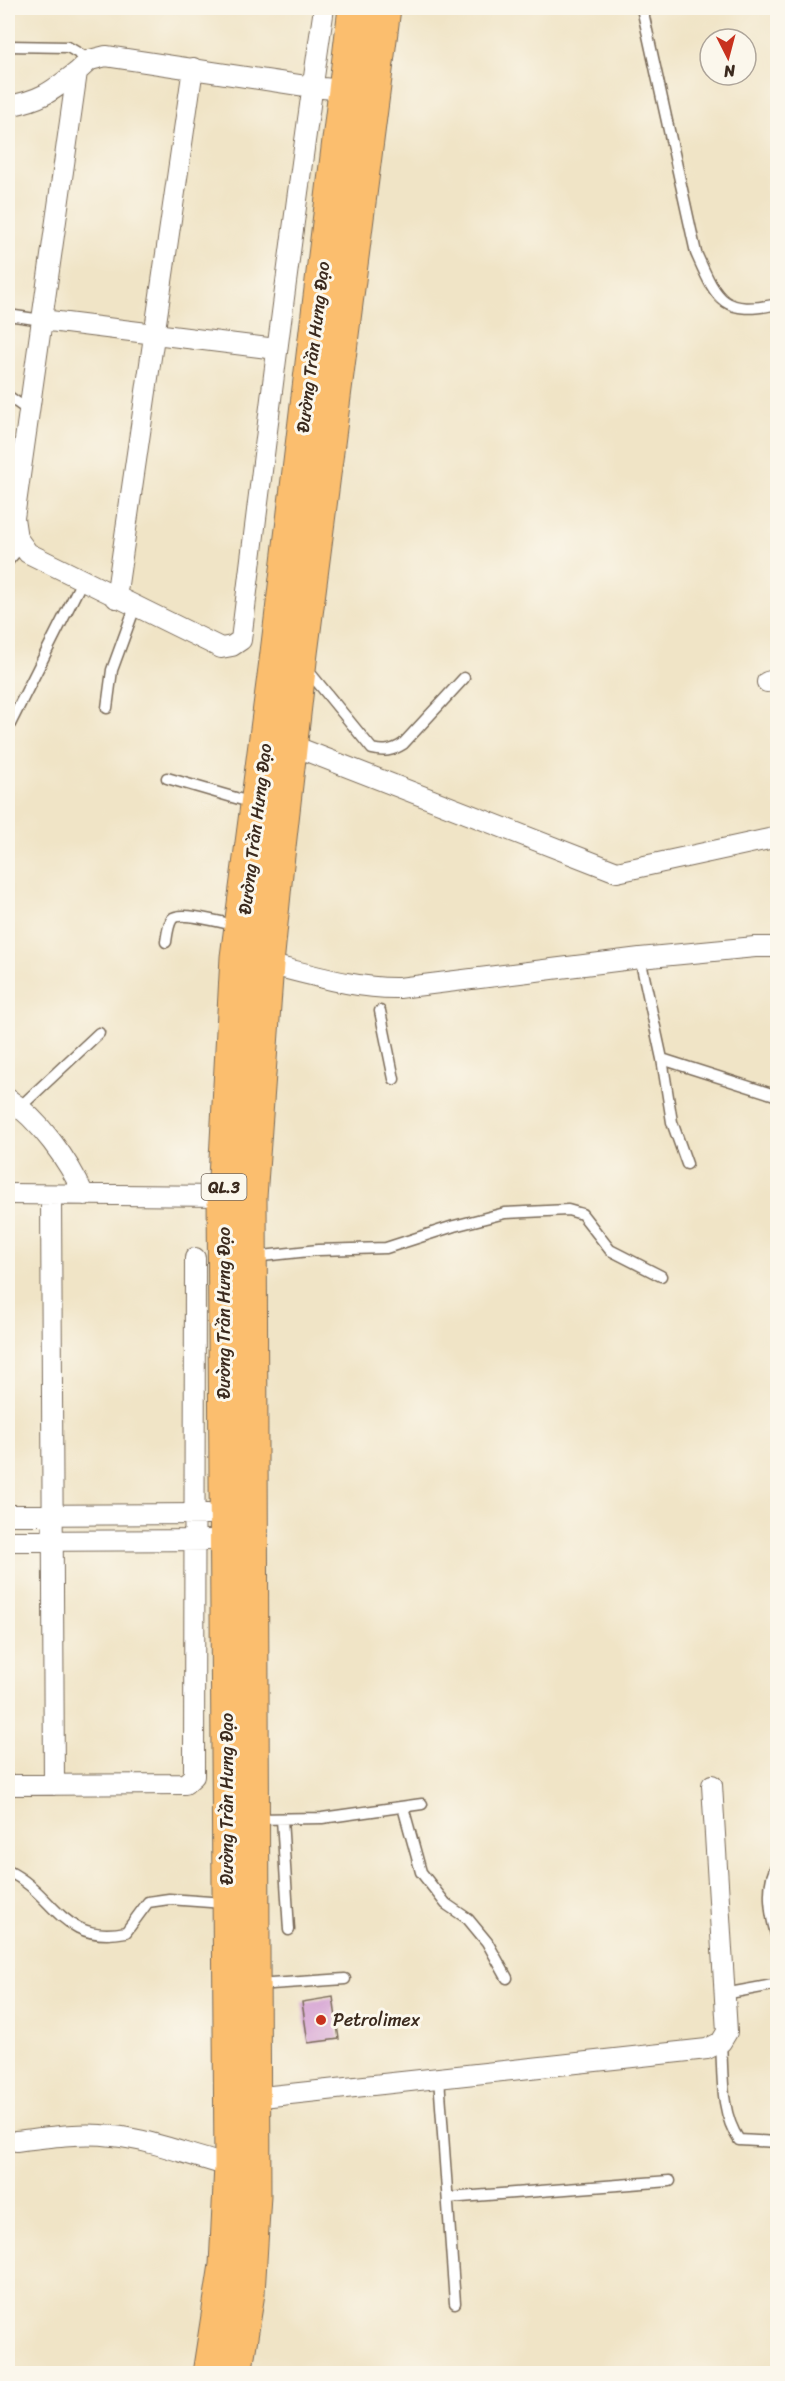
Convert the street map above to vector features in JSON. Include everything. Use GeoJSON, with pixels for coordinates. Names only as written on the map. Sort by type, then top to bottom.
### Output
{"type":"FeatureCollection","features":[{"type":"Feature","properties":{"kind":"highway","name":"Đường Trần Hưng Đạo"},"geometry":{"type":"LineString","coordinates":[[235,2373],[248,2293],[252,2238],[254,1986],[241,1903],[210,1527],[224,1196],[249,949],[258,804],[342,90],[355,8]]}},
{"type":"Feature","properties":{"kind":"highway","name":"Đường Trần Hưng Đạo"},"geometry":{"type":"LineString","coordinates":[[209,2373],[226,2265],[241,1903],[268,1819],[250,1258],[249,949],[291,745],[300,662],[342,90],[384,8]]}},
{"type":"Feature","properties":{"kind":"street"},"geometry":{"type":"LineString","coordinates":[[83,66],[11,526],[28,553],[221,648],[232,646],[241,640],[276,349],[342,90],[324,8]]}},
{"type":"Feature","properties":{"kind":"street"},"geometry":{"type":"LineString","coordinates":[[8,106],[30,102],[44,96],[83,66],[106,56],[342,90]]}},
{"type":"Feature","properties":{"kind":"street"},"geometry":{"type":"LineString","coordinates":[[117,598],[193,68]]}},
{"type":"Feature","properties":{"kind":"street"},"geometry":{"type":"LineString","coordinates":[[42,320],[276,349]]}},
{"type":"Feature","properties":{"kind":"street"},"geometry":{"type":"LineString","coordinates":[[291,745],[617,872],[777,837]]}},
{"type":"Feature","properties":{"kind":"street"},"geometry":{"type":"LineString","coordinates":[[249,949],[379,1000],[399,988],[639,958],[777,947]]}},
{"type":"Feature","properties":{"kind":"street"},"geometry":{"type":"LineString","coordinates":[[14,1103],[65,1159],[84,1195]]}},
{"type":"Feature","properties":{"kind":"street"},"geometry":{"type":"LineString","coordinates":[[8,1194],[224,1196]]}},
{"type":"Feature","properties":{"kind":"street"},"geometry":{"type":"LineString","coordinates":[[51,1195],[54,1785]]}},
{"type":"Feature","properties":{"kind":"street"},"geometry":{"type":"LineString","coordinates":[[8,1785],[185,1784],[194,1776],[210,1527],[195,1258]]}},
{"type":"Feature","properties":{"kind":"street"},"geometry":{"type":"LineString","coordinates":[[8,1515],[53,1515],[210,1527]]}},
{"type":"Feature","properties":{"kind":"street"},"geometry":{"type":"LineString","coordinates":[[8,1541],[53,1541],[210,1527]]}},
{"type":"Feature","properties":{"kind":"street"},"geometry":{"type":"LineString","coordinates":[[253,2098],[706,2049],[721,2042],[727,2032],[712,1785]]}},
{"type":"Feature","properties":{"kind":"street"},"geometry":{"type":"LineString","coordinates":[[16,2140],[77,2133],[112,2135],[156,2144],[231,2166]]}},
{"type":"Feature","properties":{"kind":"lane"},"geometry":{"type":"LineString","coordinates":[[642,8],[696,253],[712,289],[730,306],[752,310],[777,304]]}},
{"type":"Feature","properties":{"kind":"lane"},"geometry":{"type":"LineString","coordinates":[[8,46],[68,47],[83,66]]}},
{"type":"Feature","properties":{"kind":"lane"},"geometry":{"type":"LineString","coordinates":[[8,315],[42,320]]}},
{"type":"Feature","properties":{"kind":"lane"},"geometry":{"type":"LineString","coordinates":[[8,396],[29,411]]}},
{"type":"Feature","properties":{"kind":"lane"},"geometry":{"type":"LineString","coordinates":[[8,561],[22,545]]}},
{"type":"Feature","properties":{"kind":"lane"},"geometry":{"type":"LineString","coordinates":[[8,728],[82,581]]}},
{"type":"Feature","properties":{"kind":"lane"},"geometry":{"type":"LineString","coordinates":[[108,708],[112,670],[135,607]]}},
{"type":"Feature","properties":{"kind":"lane"},"geometry":{"type":"LineString","coordinates":[[300,662],[372,749],[379,751],[393,750],[403,744],[464,678]]}},
{"type":"Feature","properties":{"kind":"lane"},"geometry":{"type":"LineString","coordinates":[[167,778],[258,804]]}},
{"type":"Feature","properties":{"kind":"lane"},"geometry":{"type":"LineString","coordinates":[[165,942],[171,920],[176,916],[192,917],[249,949]]}},
{"type":"Feature","properties":{"kind":"lane"},"geometry":{"type":"LineString","coordinates":[[639,958],[662,1059],[672,1122],[687,1164]]}},
{"type":"Feature","properties":{"kind":"lane"},"geometry":{"type":"LineString","coordinates":[[379,1000],[394,1079]]}},
{"type":"Feature","properties":{"kind":"lane"},"geometry":{"type":"LineString","coordinates":[[14,1103],[99,1033]]}},
{"type":"Feature","properties":{"kind":"lane"},"geometry":{"type":"LineString","coordinates":[[662,1059],[777,1096]]}},
{"type":"Feature","properties":{"kind":"lane"},"geometry":{"type":"LineString","coordinates":[[250,1258],[318,1250],[386,1248],[454,1226],[505,1213],[568,1210],[582,1214],[610,1250],[661,1276]]}},
{"type":"Feature","properties":{"kind":"lane"},"geometry":{"type":"LineString","coordinates":[[289,1930],[268,1819],[322,1818],[422,1804]]}},
{"type":"Feature","properties":{"kind":"lane"},"geometry":{"type":"LineString","coordinates":[[403,1807],[421,1872],[446,1904],[468,1919],[487,1942],[507,1978]]}},
{"type":"Feature","properties":{"kind":"lane"},"geometry":{"type":"LineString","coordinates":[[777,1864],[771,1873],[770,1893],[777,1941]]}},
{"type":"Feature","properties":{"kind":"lane"},"geometry":{"type":"LineString","coordinates":[[8,1871],[40,1894],[64,1921],[88,1932],[114,1934],[126,1932],[148,1902],[169,1899],[241,1903]]}},
{"type":"Feature","properties":{"kind":"lane"},"geometry":{"type":"LineString","coordinates":[[254,1986],[345,1978]]}},
{"type":"Feature","properties":{"kind":"lane"},"geometry":{"type":"LineString","coordinates":[[724,1994],[777,1984]]}},
{"type":"Feature","properties":{"kind":"lane"},"geometry":{"type":"LineString","coordinates":[[721,2042],[726,2105],[732,2130],[739,2140],[777,2142]]}},
{"type":"Feature","properties":{"kind":"lane"},"geometry":{"type":"LineString","coordinates":[[439,2078],[455,2303]]}},
{"type":"Feature","properties":{"kind":"lane"},"geometry":{"type":"LineString","coordinates":[[448,2198],[670,2181]]}},
{"type":"Feature","properties":{"kind":"building","name":"Petrolimex"},"geometry":{"type":"Polygon","coordinates":[[[333,1997],[339,2039],[308,2043],[302,2002],[333,1997]]]}},
{"type":"Feature","properties":{"kind":"place","name":"Petrolimex"},"geometry":{"type":"Point","coordinates":[321,2020]}}]}
